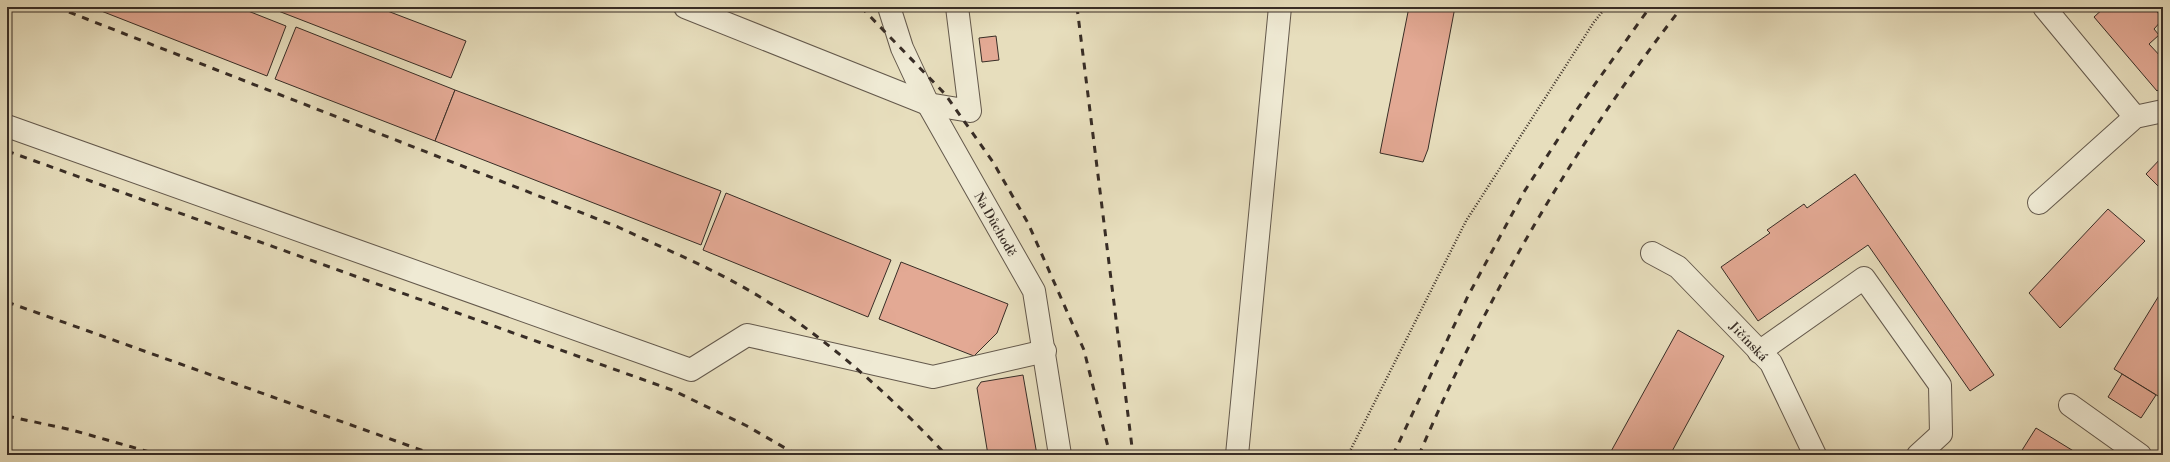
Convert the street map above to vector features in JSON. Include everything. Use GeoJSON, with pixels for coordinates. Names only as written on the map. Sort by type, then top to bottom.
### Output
{"type":"FeatureCollection","features":[{"type":"Feature","properties":{"kind":"street"},"geometry":{"type":"LineString","coordinates":[[685,7],[928,104],[970,111],[957,7]]}},
{"type":"Feature","properties":{"kind":"street","name":"Na Důchodě"},"geometry":{"type":"LineString","coordinates":[[890,7],[902,48],[928,104],[1034,291],[1045,351],[1060,455]]}},
{"type":"Feature","properties":{"kind":"street"},"geometry":{"type":"LineString","coordinates":[[1237,455],[1280,7]]}},
{"type":"Feature","properties":{"kind":"street"},"geometry":{"type":"LineString","coordinates":[[2044,7],[2135,117]]}},
{"type":"Feature","properties":{"kind":"street"},"geometry":{"type":"LineString","coordinates":[[2039,203],[2135,117],[2163,111]]}},
{"type":"Feature","properties":{"kind":"street"},"geometry":{"type":"LineString","coordinates":[[7,126],[691,370],[747,335],[933,377],[1045,351]]}},
{"type":"Feature","properties":{"kind":"street","name":"Jičínská"},"geometry":{"type":"LineString","coordinates":[[1652,253],[1678,267],[1771,364],[1815,455]]}},
{"type":"Feature","properties":{"kind":"street"},"geometry":{"type":"LineString","coordinates":[[1759,352],[1864,278],[1940,385],[1941,434],[1918,455]]}},
{"type":"Feature","properties":{"kind":"street"},"geometry":{"type":"LineString","coordinates":[[2070,405],[2140,455]]}},
{"type":"Feature","properties":{"kind":"path"},"geometry":{"type":"LineString","coordinates":[[1348,455],[1466,221],[1594,22],[1606,7]]}},
{"type":"Feature","properties":{"kind":"building"},"geometry":{"type":"Polygon","coordinates":[[[91,7],[238,7],[286,26],[267,76],[91,7]]]}},
{"type":"Feature","properties":{"kind":"building"},"geometry":{"type":"Polygon","coordinates":[[[268,7],[377,7],[466,41],[451,78],[268,7]]]}},
{"type":"Feature","properties":{"kind":"building"},"geometry":{"type":"Polygon","coordinates":[[[1409,7],[1455,7],[1428,149],[1423,162],[1380,153],[1409,7]]]}},
{"type":"Feature","properties":{"kind":"building"},"geometry":{"type":"Polygon","coordinates":[[[2105,7],[2153,7],[2163,19],[2154,29],[2159,35],[2149,44],[2163,59],[2163,86],[2157,91],[2094,17],[2105,7]]]}},
{"type":"Feature","properties":{"kind":"building"},"geometry":{"type":"Polygon","coordinates":[[[296,27],[455,90],[435,141],[275,79],[296,27]]]}},
{"type":"Feature","properties":{"kind":"building"},"geometry":{"type":"Polygon","coordinates":[[[996,36],[999,60],[982,62],[979,38],[996,36]]]}},
{"type":"Feature","properties":{"kind":"building"},"geometry":{"type":"Polygon","coordinates":[[[455,90],[721,191],[701,245],[435,141],[455,90]]]}},
{"type":"Feature","properties":{"kind":"building"},"geometry":{"type":"Polygon","coordinates":[[[2163,156],[2163,191],[2146,174],[2163,156]]]}},
{"type":"Feature","properties":{"kind":"building"},"geometry":{"type":"Polygon","coordinates":[[[1855,174],[1994,375],[1970,391],[1868,245],[1758,321],[1721,267],[1770,233],[1767,230],[1804,204],[1807,208],[1855,174]]]}},
{"type":"Feature","properties":{"kind":"building"},"geometry":{"type":"Polygon","coordinates":[[[726,193],[891,260],[868,317],[703,250],[726,193]]]}},
{"type":"Feature","properties":{"kind":"building"},"geometry":{"type":"Polygon","coordinates":[[[2108,209],[2145,241],[2060,328],[2029,293],[2108,209]]]}},
{"type":"Feature","properties":{"kind":"building"},"geometry":{"type":"Polygon","coordinates":[[[901,262],[1008,304],[997,333],[974,356],[879,319],[901,262]]]}},
{"type":"Feature","properties":{"kind":"building"},"geometry":{"type":"Polygon","coordinates":[[[2163,289],[2163,337],[2161,340],[2163,341],[2163,399],[2114,369],[2163,289]]]}},
{"type":"Feature","properties":{"kind":"building"},"geometry":{"type":"Polygon","coordinates":[[[1678,330],[1724,356],[1670,455],[1609,455],[1678,330]]]}},
{"type":"Feature","properties":{"kind":"building"},"geometry":{"type":"Polygon","coordinates":[[[2122,374],[2156,395],[2141,418],[2108,397],[2122,374]]]}},
{"type":"Feature","properties":{"kind":"building"},"geometry":{"type":"Polygon","coordinates":[[[1023,375],[1037,455],[988,455],[977,388],[981,382],[1023,375]]]}},
{"type":"Feature","properties":{"kind":"building"},"geometry":{"type":"Polygon","coordinates":[[[2036,428],[2080,455],[2019,455],[2036,428]]]}},
{"type":"Feature","properties":{"kind":"railway"},"geometry":{"type":"LineString","coordinates":[[56,7],[618,227],[711,270],[765,300],[814,334],[883,392],[946,455]]}},
{"type":"Feature","properties":{"kind":"railway"},"geometry":{"type":"LineString","coordinates":[[861,7],[945,94],[993,162],[1028,223],[1084,350],[1110,455]]}},
{"type":"Feature","properties":{"kind":"railway"},"geometry":{"type":"LineString","coordinates":[[1077,7],[1133,455]]}},
{"type":"Feature","properties":{"kind":"railway"},"geometry":{"type":"LineString","coordinates":[[1393,455],[1468,296],[1524,192],[1578,108],[1650,7]]}},
{"type":"Feature","properties":{"kind":"railway"},"geometry":{"type":"LineString","coordinates":[[1419,455],[1445,395],[1474,337],[1536,222],[1605,112],[1682,7]]}},
{"type":"Feature","properties":{"kind":"railway"},"geometry":{"type":"LineString","coordinates":[[7,151],[672,390],[747,426],[797,455]]}},
{"type":"Feature","properties":{"kind":"railway"},"geometry":{"type":"LineString","coordinates":[[7,302],[435,455]]}},
{"type":"Feature","properties":{"kind":"railway"},"geometry":{"type":"LineString","coordinates":[[7,416],[72,430],[160,455]]}}]}
